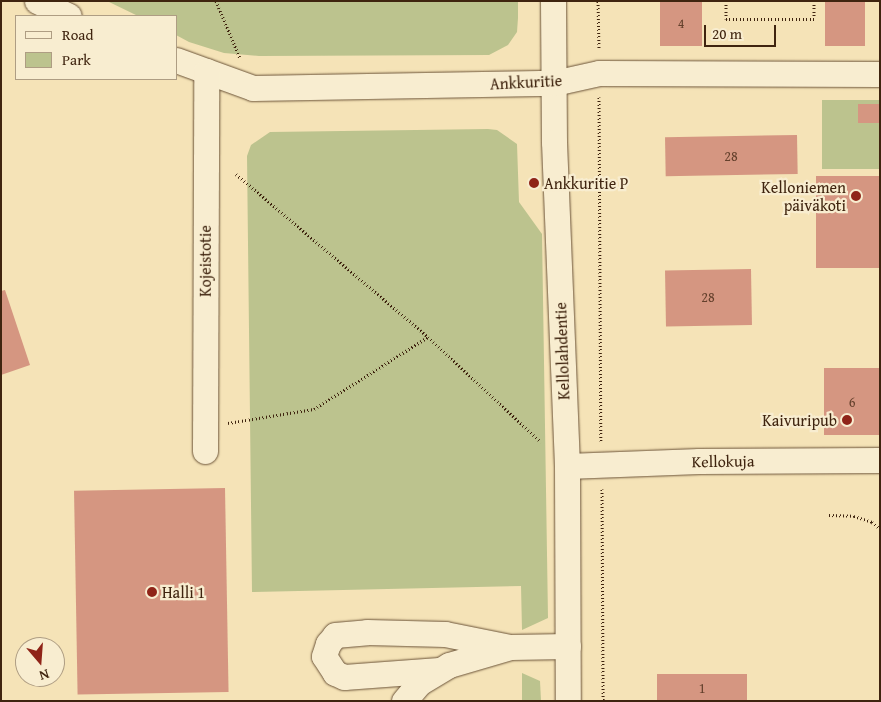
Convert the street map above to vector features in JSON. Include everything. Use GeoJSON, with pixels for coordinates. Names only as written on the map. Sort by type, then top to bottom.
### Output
{"type":"FeatureCollection","features":[{"type":"Feature","properties":{"kind":"street"},"geometry":{"type":"LineString","coordinates":[[37,1],[67,15]]}},
{"type":"Feature","properties":{"kind":"street","name":"Kellolahdentie"},"geometry":{"type":"LineString","coordinates":[[553,1],[567,466],[568,701]]}},
{"type":"Feature","properties":{"kind":"street","name":"Ankkuritie"},"geometry":{"type":"LineString","coordinates":[[178,61],[253,88],[554,83],[599,73],[880,74]]}},
{"type":"Feature","properties":{"kind":"street","name":"Kojeistotie"},"geometry":{"type":"LineString","coordinates":[[205,451],[206,71]]}},
{"type":"Feature","properties":{"kind":"street","name":"Kellokuja"},"geometry":{"type":"LineString","coordinates":[[567,466],[880,460]]}},
{"type":"Feature","properties":{"kind":"street"},"geometry":{"type":"LineString","coordinates":[[510,648],[439,670],[344,677],[335,673],[324,656],[328,644],[335,635],[367,632],[445,634],[510,648],[568,646]]}},
{"type":"Feature","properties":{"kind":"street"},"geometry":{"type":"LineString","coordinates":[[404,701],[420,683],[439,670]]}},
{"type":"Feature","properties":{"kind":"path"},"geometry":{"type":"LineString","coordinates":[[216,1],[253,88]]}},
{"type":"Feature","properties":{"kind":"path"},"geometry":{"type":"LineString","coordinates":[[598,1],[603,701]]}},
{"type":"Feature","properties":{"kind":"path"},"geometry":{"type":"LineString","coordinates":[[726,1],[726,19],[814,19],[814,1]]}},
{"type":"Feature","properties":{"kind":"path"},"geometry":{"type":"LineString","coordinates":[[236,174],[428,337],[567,466]]}},
{"type":"Feature","properties":{"kind":"path"},"geometry":{"type":"LineString","coordinates":[[205,426],[314,409],[428,337]]}},
{"type":"Feature","properties":{"kind":"path"},"geometry":{"type":"LineString","coordinates":[[829,515],[854,516],[872,522],[880,528]]}},
{"type":"Feature","properties":{"kind":"green space"},"geometry":{"type":"Polygon","coordinates":[[[107,1],[518,1],[517,32],[508,45],[489,55],[259,56],[224,53],[189,42],[178,36],[178,15],[136,15],[107,1]]]}},
{"type":"Feature","properties":{"kind":"green space"},"geometry":{"type":"Polygon","coordinates":[[[822,100],[880,100],[880,169],[822,169],[822,100]]]}},
{"type":"Feature","properties":{"kind":"green space"},"geometry":{"type":"Polygon","coordinates":[[[497,130],[517,144],[519,202],[542,234],[548,618],[522,630],[521,586],[252,592],[247,156],[251,145],[270,132],[497,130]]]}},
{"type":"Feature","properties":{"kind":"green space"},"geometry":{"type":"Polygon","coordinates":[[[522,673],[540,681],[541,701],[522,701],[522,673]]]}},
{"type":"Feature","properties":{"kind":"building"},"geometry":{"type":"Polygon","coordinates":[[[660,1],[702,1],[702,46],[660,46],[660,1]]]}},
{"type":"Feature","properties":{"kind":"building"},"geometry":{"type":"Polygon","coordinates":[[[825,1],[865,1],[865,46],[825,46],[825,1]]]}},
{"type":"Feature","properties":{"kind":"building"},"geometry":{"type":"Polygon","coordinates":[[[858,104],[880,104],[880,123],[858,123],[858,104]]]}},
{"type":"Feature","properties":{"kind":"building"},"geometry":{"type":"Polygon","coordinates":[[[797,135],[798,174],[666,176],[665,137],[797,135]]]}},
{"type":"Feature","properties":{"kind":"building"},"geometry":{"type":"Polygon","coordinates":[[[816,176],[880,176],[880,268],[816,268],[816,176]]]}},
{"type":"Feature","properties":{"kind":"building"},"geometry":{"type":"Polygon","coordinates":[[[751,269],[752,325],[666,326],[665,271],[751,269]]]}},
{"type":"Feature","properties":{"kind":"building"},"geometry":{"type":"Polygon","coordinates":[[[5,290],[30,365],[1,375],[1,291],[5,290]]]}},
{"type":"Feature","properties":{"kind":"building"},"geometry":{"type":"Polygon","coordinates":[[[824,368],[880,368],[880,435],[824,435],[824,368]]]}},
{"type":"Feature","properties":{"kind":"building","name":"Halli 1"},"geometry":{"type":"Polygon","coordinates":[[[225,488],[229,692],[78,695],[74,491],[225,488]]]}},
{"type":"Feature","properties":{"kind":"building"},"geometry":{"type":"Polygon","coordinates":[[[657,674],[747,674],[747,701],[657,701],[657,674]]]}},
{"type":"Feature","properties":{"kind":"place","name":"Ankkuritie P"},"geometry":{"type":"Point","coordinates":[534,183]}},
{"type":"Feature","properties":{"kind":"place","name":"Kelloniemen päiväkoti"},"geometry":{"type":"Point","coordinates":[856,196]}},
{"type":"Feature","properties":{"kind":"place","name":"Kaivuripub"},"geometry":{"type":"Point","coordinates":[847,420]}},
{"type":"Feature","properties":{"kind":"place","name":"Halli 1"},"geometry":{"type":"Point","coordinates":[152,592]}}]}
